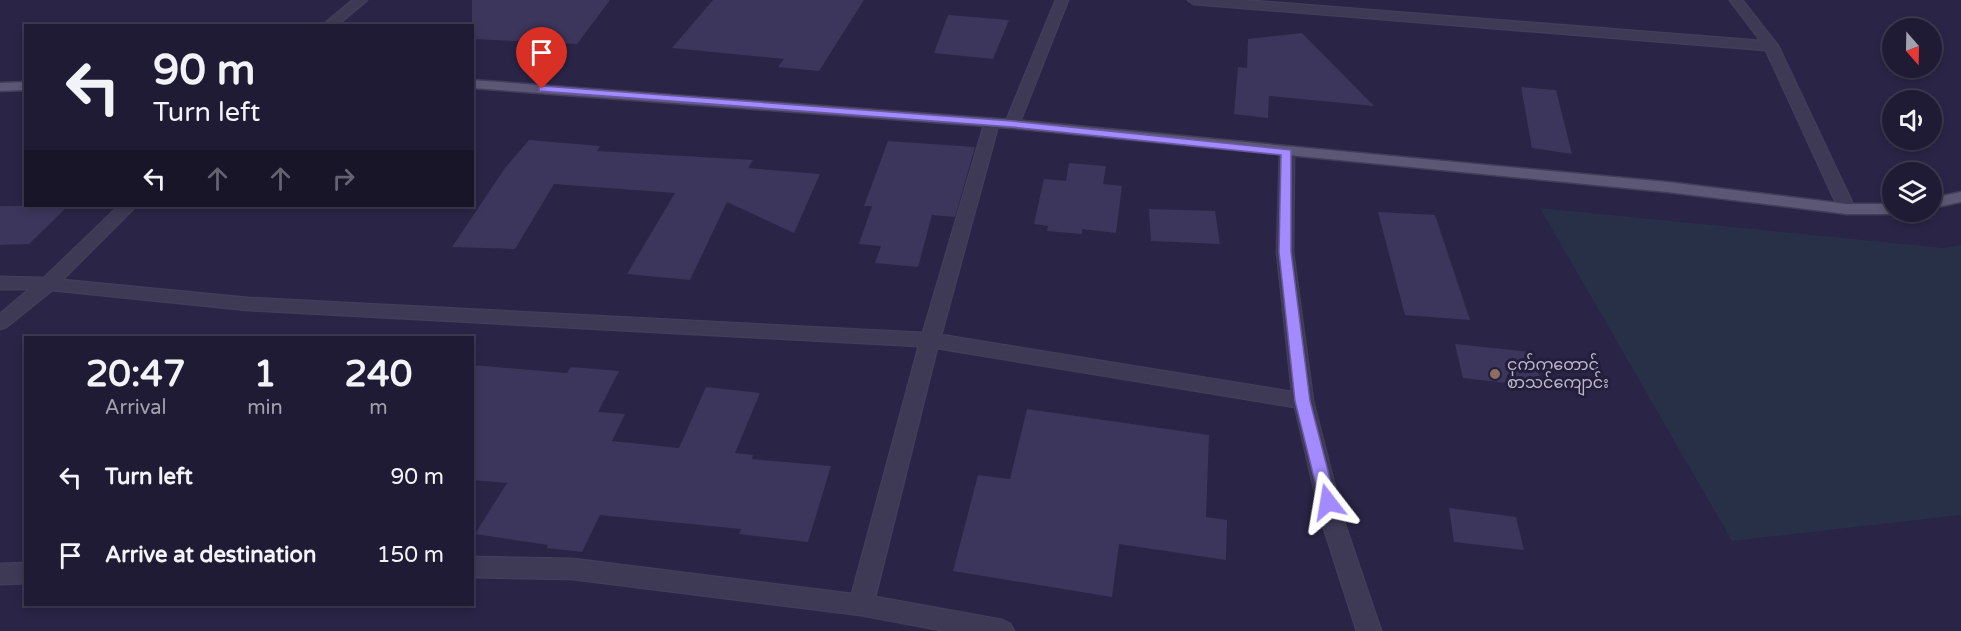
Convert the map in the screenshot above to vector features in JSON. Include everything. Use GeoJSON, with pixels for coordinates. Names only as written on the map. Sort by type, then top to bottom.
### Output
{"type":"FeatureCollection","features":[{"type":"Feature","properties":{"kind":"main road"},"geometry":{"type":"LineString","coordinates":[[474,84],[1012,124],[1667,187],[1846,209],[1882,209]]}},
{"type":"Feature","properties":{"kind":"main road"},"geometry":{"type":"LineString","coordinates":[[0,87],[24,86]]}},
{"type":"Feature","properties":{"kind":"main road"},"geometry":{"type":"LineString","coordinates":[[1942,201],[1961,197]]}},
{"type":"Feature","properties":{"kind":"street"},"geometry":{"type":"LineString","coordinates":[[331,24],[361,0]]}},
{"type":"Feature","properties":{"kind":"street"},"geometry":{"type":"LineString","coordinates":[[1012,124],[1062,0]]}},
{"type":"Feature","properties":{"kind":"street"},"geometry":{"type":"LineString","coordinates":[[1194,0],[1771,46]]}},
{"type":"Feature","properties":{"kind":"street"},"geometry":{"type":"LineString","coordinates":[[1736,0],[1771,46],[1846,209]]}},
{"type":"Feature","properties":{"kind":"street"},"geometry":{"type":"LineString","coordinates":[[861,605],[930,340],[992,123]]}},
{"type":"Feature","properties":{"kind":"street"},"geometry":{"type":"LineString","coordinates":[[1287,152],[1285,252],[1303,401],[1333,522],[1369,631]]}},
{"type":"Feature","properties":{"kind":"street"},"geometry":{"type":"LineString","coordinates":[[0,323],[48,284],[127,207]]}},
{"type":"Feature","properties":{"kind":"street"},"geometry":{"type":"LineString","coordinates":[[0,283],[48,284],[248,304],[930,340],[1303,401]]}},
{"type":"Feature","properties":{"kind":"street"},"geometry":{"type":"LineString","coordinates":[[474,567],[573,569],[861,605],[1002,631]]}},
{"type":"Feature","properties":{"kind":"street"},"geometry":{"type":"LineString","coordinates":[[0,574],[24,573]]}},
{"type":"Feature","properties":{"kind":"shaded area"},"geometry":{"type":"Polygon","coordinates":[[[1540,208],[1943,248],[1961,245],[1961,515],[1732,541],[1540,208]]]}},
{"type":"Feature","properties":{"kind":"building"},"geometry":{"type":"Polygon","coordinates":[[[472,0],[610,0],[577,44],[474,39],[474,24],[472,24],[472,0]]]}},
{"type":"Feature","properties":{"kind":"building"},"geometry":{"type":"Polygon","coordinates":[[[713,0],[864,0],[819,71],[778,67],[784,59],[672,48],[713,0]]]}},
{"type":"Feature","properties":{"kind":"building"},"geometry":{"type":"Polygon","coordinates":[[[948,15],[1009,20],[993,59],[934,53],[948,15]]]}},
{"type":"Feature","properties":{"kind":"building"},"geometry":{"type":"Polygon","coordinates":[[[1302,33],[1374,106],[1269,96],[1268,118],[1234,114],[1238,67],[1247,68],[1248,39],[1302,33]]]}},
{"type":"Feature","properties":{"kind":"building"},"geometry":{"type":"Polygon","coordinates":[[[1521,87],[1556,90],[1572,154],[1532,148],[1521,87]]]}},
{"type":"Feature","properties":{"kind":"building"},"geometry":{"type":"Polygon","coordinates":[[[529,140],[600,146],[597,151],[753,160],[748,168],[820,174],[794,233],[727,202],[690,280],[627,274],[675,193],[554,184],[515,249],[452,247],[505,168],[529,140]]]}},
{"type":"Feature","properties":{"kind":"building"},"geometry":{"type":"Polygon","coordinates":[[[888,141],[975,147],[955,217],[932,215],[918,267],[875,263],[881,246],[859,244],[872,206],[864,206],[888,141]]]}},
{"type":"Feature","properties":{"kind":"building"},"geometry":{"type":"Polygon","coordinates":[[[1069,163],[1106,166],[1103,184],[1122,186],[1116,233],[1082,229],[1082,234],[1047,231],[1048,226],[1034,224],[1044,179],[1066,181],[1069,163]]]}},
{"type":"Feature","properties":{"kind":"building"},"geometry":{"type":"Polygon","coordinates":[[[0,206],[67,207],[29,244],[0,245],[0,206]]]}},
{"type":"Feature","properties":{"kind":"building"},"geometry":{"type":"Polygon","coordinates":[[[1149,209],[1215,211],[1220,244],[1151,241],[1149,209]]]}},
{"type":"Feature","properties":{"kind":"building"},"geometry":{"type":"Polygon","coordinates":[[[1378,212],[1435,215],[1470,320],[1405,315],[1378,212]]]}},
{"type":"Feature","properties":{"kind":"building"},"geometry":{"type":"Polygon","coordinates":[[[1455,344],[1532,352],[1543,387],[1463,378],[1455,344]]]}},
{"type":"Feature","properties":{"kind":"building"},"geometry":{"type":"Polygon","coordinates":[[[474,365],[567,373],[571,367],[619,371],[598,412],[625,414],[612,441],[679,448],[706,387],[760,393],[735,453],[753,455],[752,459],[831,466],[808,542],[739,534],[741,529],[600,515],[582,552],[547,548],[548,545],[475,534],[507,483],[474,480],[474,365]]]}},
{"type":"Feature","properties":{"kind":"building"},"geometry":{"type":"Polygon","coordinates":[[[1027,409],[1209,435],[1206,517],[1227,520],[1226,560],[1119,544],[1112,597],[953,571],[978,475],[1010,479],[1027,409]]]}},
{"type":"Feature","properties":{"kind":"building"},"geometry":{"type":"Polygon","coordinates":[[[1449,508],[1516,517],[1524,550],[1454,542],[1449,508]]]}},
{"type":"Feature","properties":{"kind":"place","name":"ငှက်ကတောင် စာသင်ကျောင်း"},"geometry":{"type":"Point","coordinates":[1495,374]}},
{"type":"Feature","properties":{"kind":"route"},"geometry":{"type":"LineString","coordinates":[[542,89],[1012,124],[1287,152],[1285,252],[1303,401],[1328,502]]}}]}
